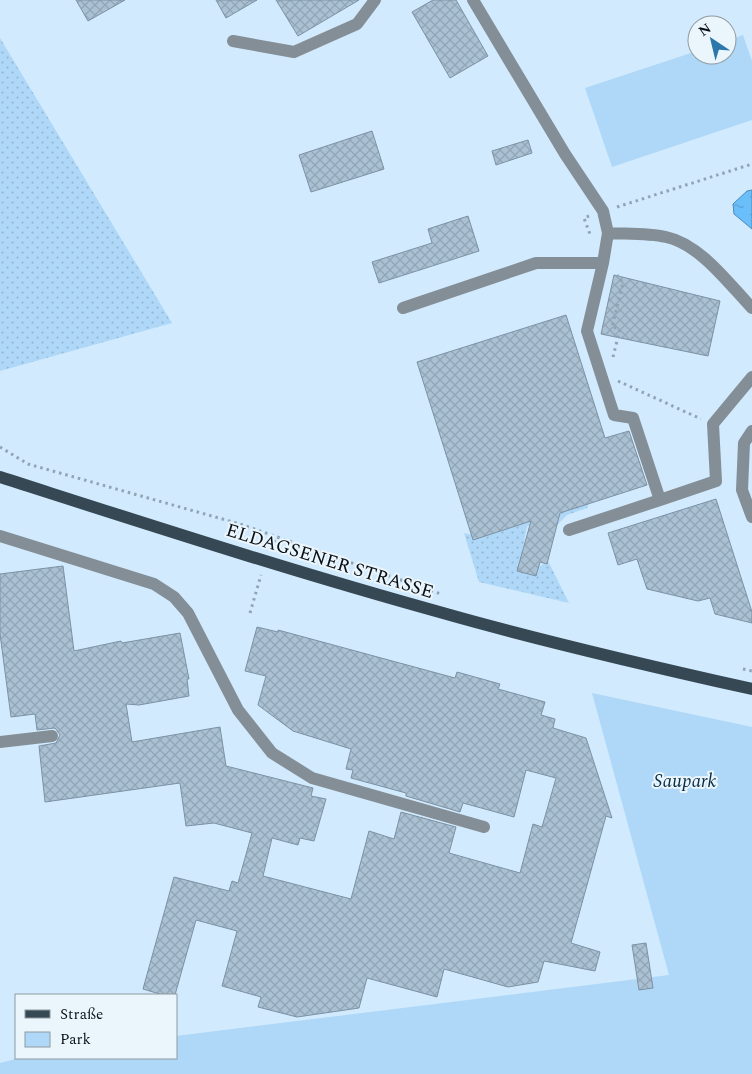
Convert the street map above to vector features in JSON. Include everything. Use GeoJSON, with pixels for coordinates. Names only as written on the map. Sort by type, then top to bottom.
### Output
{"type":"FeatureCollection","features":[{"type":"Feature","properties":{"kind":"main road","name":"ELDAGSENER STRASSE"},"geometry":{"type":"LineString","coordinates":[[0,477],[232,551],[444,613],[652,666],[752,689]]}},
{"type":"Feature","properties":{"kind":"street"},"geometry":{"type":"LineString","coordinates":[[233,41],[294,52],[357,24],[375,0]]}},
{"type":"Feature","properties":{"kind":"street"},"geometry":{"type":"LineString","coordinates":[[473,0],[565,154],[603,211],[608,233],[587,331],[604,374],[614,415],[633,418],[660,500]]}},
{"type":"Feature","properties":{"kind":"street"},"geometry":{"type":"LineString","coordinates":[[608,233],[665,237],[680,241],[694,249],[752,308]]}},
{"type":"Feature","properties":{"kind":"street"},"geometry":{"type":"LineString","coordinates":[[403,308],[536,263],[603,263]]}},
{"type":"Feature","properties":{"kind":"street"},"geometry":{"type":"LineString","coordinates":[[569,530],[716,482],[713,424],[752,377]]}},
{"type":"Feature","properties":{"kind":"street"},"geometry":{"type":"LineString","coordinates":[[752,431],[744,443],[742,490],[752,518]]}},
{"type":"Feature","properties":{"kind":"street"},"geometry":{"type":"LineString","coordinates":[[0,536],[154,584],[174,597],[188,613],[238,710],[272,753],[312,778],[484,827]]}},
{"type":"Feature","properties":{"kind":"street"},"geometry":{"type":"LineString","coordinates":[[0,742],[52,736]]}},
{"type":"Feature","properties":{"kind":"path"},"geometry":{"type":"LineString","coordinates":[[603,211],[752,164]]}},
{"type":"Feature","properties":{"kind":"path"},"geometry":{"type":"LineString","coordinates":[[622,283],[612,327],[620,329],[604,374],[713,424]]}},
{"type":"Feature","properties":{"kind":"path"},"geometry":{"type":"LineString","coordinates":[[0,447],[28,464],[240,524],[445,596]]}},
{"type":"Feature","properties":{"kind":"path"},"geometry":{"type":"LineString","coordinates":[[734,667],[752,671]]}},
{"type":"Feature","properties":{"kind":"green space"},"geometry":{"type":"Polygon","coordinates":[[[743,35],[752,61],[752,120],[612,167],[585,88],[687,54],[687,65],[737,65],[737,37],[743,35]]]}},
{"type":"Feature","properties":{"kind":"green space"},"geometry":{"type":"Polygon","coordinates":[[[0,38],[172,323],[0,371],[0,38]]]}},
{"type":"Feature","properties":{"kind":"green space"},"geometry":{"type":"Polygon","coordinates":[[[590,501],[587,508],[567,515],[555,527],[527,526],[520,563],[540,566],[548,561],[569,603],[479,582],[464,533],[477,536],[590,501]]]}},
{"type":"Feature","properties":{"kind":"green space","name":"Saupark"},"geometry":{"type":"Polygon","coordinates":[[[592,693],[752,727],[752,1074],[0,1074],[0,1063],[15,1059],[178,1059],[178,1036],[669,975],[592,693]]]}},
{"type":"Feature","properties":{"kind":"water"},"geometry":{"type":"Polygon","coordinates":[[[752,190],[752,229],[734,214],[733,204],[747,191],[752,190]]]}},
{"type":"Feature","properties":{"kind":"building"},"geometry":{"type":"Polygon","coordinates":[[[76,0],[125,0],[88,21],[76,0]]]}},
{"type":"Feature","properties":{"kind":"building"},"geometry":{"type":"Polygon","coordinates":[[[216,0],[257,0],[226,18],[216,0]]]}},
{"type":"Feature","properties":{"kind":"building"},"geometry":{"type":"Polygon","coordinates":[[[276,0],[359,0],[298,36],[276,0]]]}},
{"type":"Feature","properties":{"kind":"building"},"geometry":{"type":"Polygon","coordinates":[[[433,0],[456,0],[488,56],[450,78],[412,12],[433,0]]]}},
{"type":"Feature","properties":{"kind":"building"},"geometry":{"type":"Polygon","coordinates":[[[372,131],[384,169],[311,192],[299,155],[372,131]]]}},
{"type":"Feature","properties":{"kind":"building"},"geometry":{"type":"Polygon","coordinates":[[[528,140],[532,153],[496,165],[492,151],[528,140]]]}},
{"type":"Feature","properties":{"kind":"building"},"geometry":{"type":"Polygon","coordinates":[[[468,216],[479,251],[379,283],[372,262],[432,243],[428,229],[468,216]]]}},
{"type":"Feature","properties":{"kind":"building"},"geometry":{"type":"Polygon","coordinates":[[[614,275],[720,301],[708,356],[601,334],[614,275]]]}},
{"type":"Feature","properties":{"kind":"building"},"geometry":{"type":"Polygon","coordinates":[[[566,315],[605,438],[629,431],[647,485],[560,513],[547,564],[540,562],[536,576],[517,571],[531,521],[473,540],[417,362],[566,315]]]}},
{"type":"Feature","properties":{"kind":"building"},"geometry":{"type":"Polygon","coordinates":[[[716,499],[752,612],[752,623],[715,614],[710,598],[698,601],[647,589],[637,559],[618,565],[608,533],[716,499]]]}},
{"type":"Feature","properties":{"kind":"building"},"geometry":{"type":"Polygon","coordinates":[[[63,566],[74,651],[121,641],[122,643],[180,633],[189,679],[187,679],[189,696],[139,705],[126,704],[132,742],[220,727],[226,766],[313,788],[311,796],[326,799],[314,841],[300,838],[298,845],[272,838],[263,876],[351,899],[369,831],[394,839],[401,812],[456,827],[449,853],[520,873],[533,824],[542,827],[556,778],[526,770],[514,817],[463,803],[460,812],[406,796],[406,793],[351,778],[353,770],[346,769],[351,749],[293,731],[258,705],[266,676],[245,671],[257,627],[278,632],[278,630],[455,678],[457,672],[500,684],[498,689],[545,702],[541,715],[555,719],[553,728],[586,738],[612,818],[606,816],[571,943],[600,952],[595,971],[544,961],[538,982],[508,987],[444,969],[437,997],[367,978],[359,1008],[297,1017],[258,1007],[261,997],[222,986],[237,931],[196,920],[175,994],[160,994],[143,989],[174,877],[229,891],[232,881],[238,883],[252,833],[214,823],[186,826],[180,783],[45,802],[39,746],[56,743],[60,735],[55,728],[37,730],[35,714],[11,717],[0,634],[0,574],[63,566]]]}},
{"type":"Feature","properties":{"kind":"building"},"geometry":{"type":"Polygon","coordinates":[[[646,943],[653,988],[639,990],[632,945],[646,943]]]}}]}
